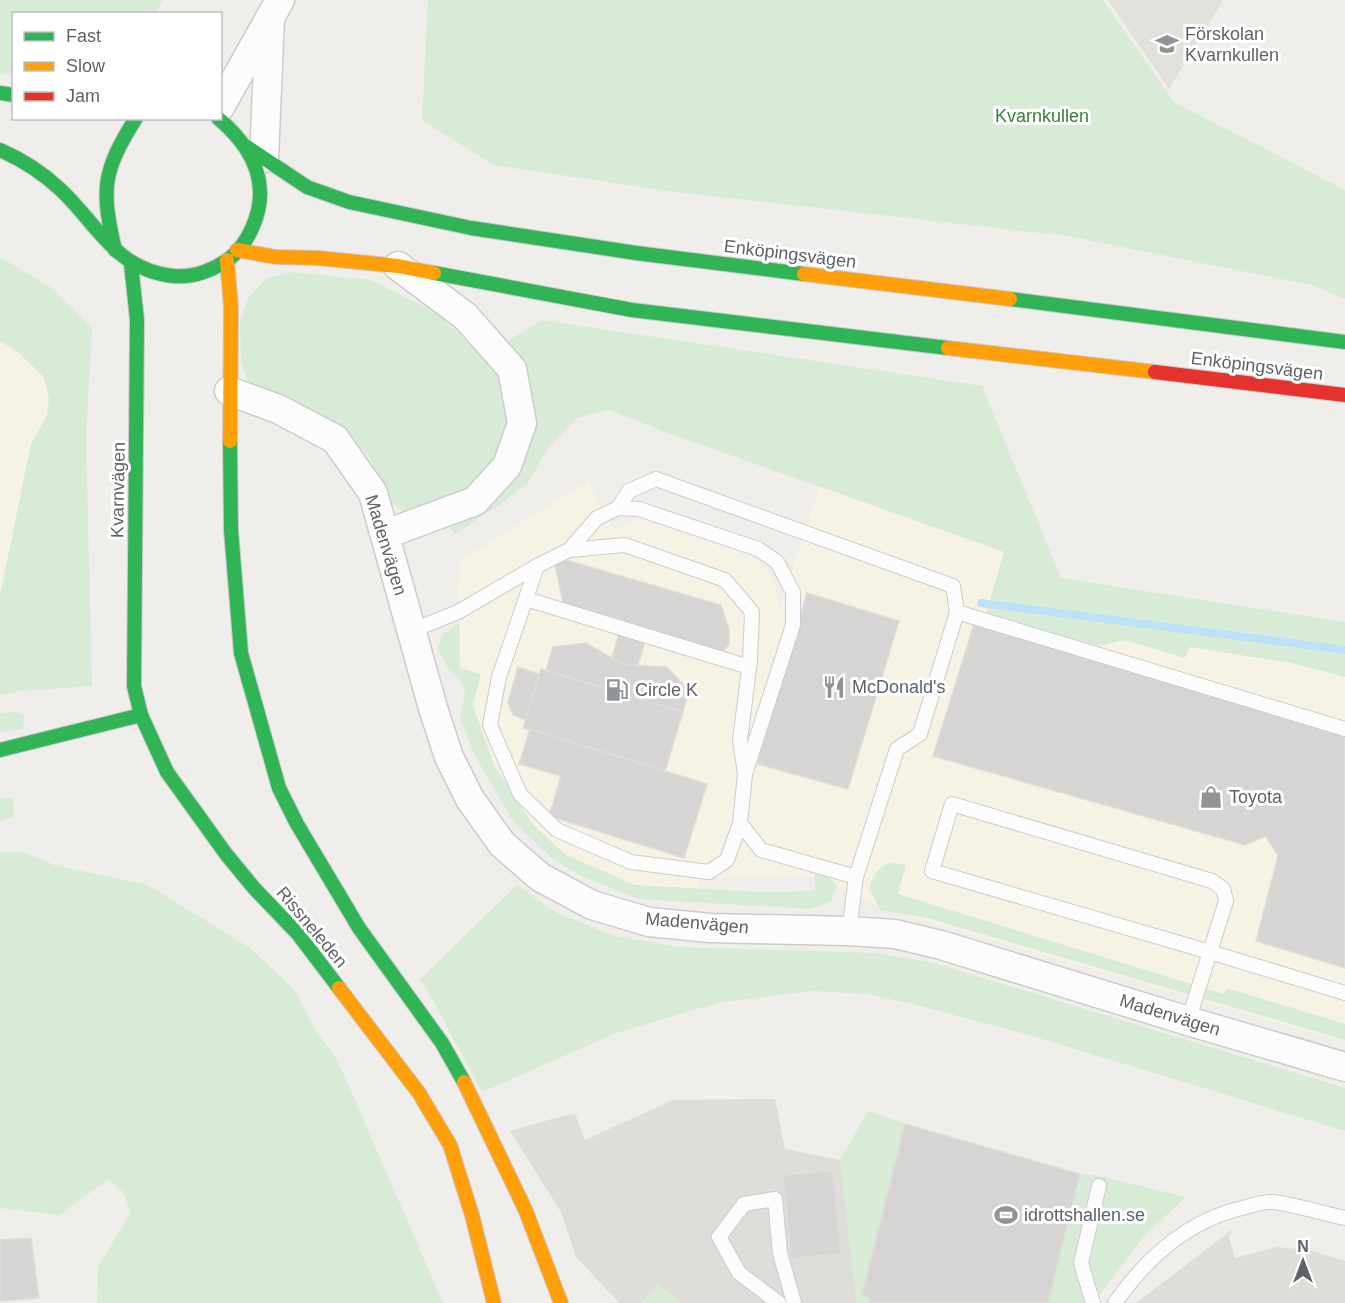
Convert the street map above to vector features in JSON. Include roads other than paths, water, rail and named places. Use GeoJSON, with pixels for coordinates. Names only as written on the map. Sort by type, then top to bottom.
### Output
{"type":"FeatureCollection","features":[{"type":"Feature","properties":{"kind":"main road"},"geometry":{"type":"LineString","coordinates":[[115,250],[108,217],[106,183],[120,142],[135,120]]}},
{"type":"Feature","properties":{"kind":"main road"},"geometry":{"type":"LineString","coordinates":[[0,150],[60,189],[115,250],[131,264],[147,272],[165,276],[187,276],[208,271],[232,255],[250,232],[258,211],[260,189],[255,153],[220,120]]}},
{"type":"Feature","properties":{"kind":"main road","name":"Enköpingsvägen"},"geometry":{"type":"LineString","coordinates":[[255,153],[307,187],[349,202],[471,228],[636,253],[1196,321],[1345,342]]}},
{"type":"Feature","properties":{"kind":"main road"},"geometry":{"type":"LineString","coordinates":[[229,391],[232,255]]}},
{"type":"Feature","properties":{"kind":"main road","name":"Enköpingsvägen"},"geometry":{"type":"LineString","coordinates":[[232,255],[318,258],[398,266],[632,310],[1345,395]]}},
{"type":"Feature","properties":{"kind":"main road","name":"Kvarnvägen"},"geometry":{"type":"LineString","coordinates":[[131,264],[137,320],[134,686],[141,715]]}},
{"type":"Feature","properties":{"kind":"main road","name":"Rissneleden"},"geometry":{"type":"LineString","coordinates":[[229,391],[231,530],[241,653],[279,788],[292,815],[359,928],[442,1043],[465,1084],[525,1209],[561,1303]]}},
{"type":"Feature","properties":{"kind":"main road"},"geometry":{"type":"LineString","coordinates":[[0,750],[141,715]]}},
{"type":"Feature","properties":{"kind":"main road","name":"Rissneleden"},"geometry":{"type":"LineString","coordinates":[[141,715],[167,772],[226,854],[254,888],[298,934],[419,1093],[450,1145],[472,1215],[494,1303]]}},
{"type":"Feature","properties":{"kind":"street"},"geometry":{"type":"LineString","coordinates":[[222,102],[275,9]]}},
{"type":"Feature","properties":{"kind":"street"},"geometry":{"type":"LineString","coordinates":[[255,153],[275,9]]}},
{"type":"Feature","properties":{"kind":"street"},"geometry":{"type":"LineString","coordinates":[[386,534],[475,501],[507,465],[522,423],[512,369],[465,316],[398,266]]}},
{"type":"Feature","properties":{"kind":"street","name":"Madenvägen"},"geometry":{"type":"LineString","coordinates":[[229,391],[278,409],[335,439],[373,493],[433,708],[449,757],[470,798],[502,844],[540,877],[592,905],[649,922],[710,928],[894,934],[941,945],[1188,1022],[1345,1067]]}},
{"type":"Feature","properties":{"kind":"lane"},"geometry":{"type":"LineString","coordinates":[[618,508],[629,491],[656,479],[953,586],[957,612],[920,734],[897,749],[856,877],[849,931]]}},
{"type":"Feature","properties":{"kind":"lane"},"geometry":{"type":"LineString","coordinates":[[537,566],[499,677],[490,725],[520,794],[557,830],[631,862],[709,872],[726,860],[740,823],[745,774],[793,625],[793,592],[777,562],[758,549],[639,509],[618,508],[597,518],[569,550]]}},
{"type":"Feature","properties":{"kind":"lane"},"geometry":{"type":"LineString","coordinates":[[411,631],[458,612],[569,550],[625,545],[725,580],[752,612],[749,667],[740,740],[745,774]]}},
{"type":"Feature","properties":{"kind":"lane"},"geometry":{"type":"LineString","coordinates":[[526,599],[749,667]]}},
{"type":"Feature","properties":{"kind":"lane"},"geometry":{"type":"LineString","coordinates":[[957,612],[1345,729]]}},
{"type":"Feature","properties":{"kind":"lane"},"geometry":{"type":"LineString","coordinates":[[1188,1022],[1210,952],[1226,901],[1223,890],[1212,881],[952,804],[932,871],[1210,952],[1345,993]]}},
{"type":"Feature","properties":{"kind":"lane"},"geometry":{"type":"LineString","coordinates":[[740,823],[761,850],[856,877]]}},
{"type":"Feature","properties":{"kind":"lane"},"geometry":{"type":"LineString","coordinates":[[1093,1303],[1081,1263],[1099,1186]]}},
{"type":"Feature","properties":{"kind":"lane"},"geometry":{"type":"LineString","coordinates":[[779,1303],[739,1273],[719,1237],[744,1204],[775,1199],[780,1253],[794,1303]]}},
{"type":"Feature","properties":{"kind":"lane"},"geometry":{"type":"LineString","coordinates":[[1115,1303],[1163,1248],[1194,1226],[1227,1211],[1270,1202],[1345,1218]]}},
{"type":"Feature","properties":{"kind":"waterway"},"geometry":{"type":"LineString","coordinates":[[981,603],[1345,650]]}},
{"type":"Feature","properties":{"kind":"place","name":"Förskolan Kvarnkullen"},"geometry":{"type":"Point","coordinates":[1167,44]}},
{"type":"Feature","properties":{"kind":"place","name":"McDonald's"},"geometry":{"type":"Point","coordinates":[834,687]}},
{"type":"Feature","properties":{"kind":"place","name":"Circle K"},"geometry":{"type":"Point","coordinates":[617,690]}},
{"type":"Feature","properties":{"kind":"place","name":"Toyota"},"geometry":{"type":"Point","coordinates":[1211,797]}},
{"type":"Feature","properties":{"kind":"place","name":"idrottshallen.se"},"geometry":{"type":"Point","coordinates":[1006,1215]}},
{"type":"Feature","properties":{"kind":"park label","name":"Kvarnkullen"},"geometry":{"type":"Point","coordinates":[1042,116]}}]}
